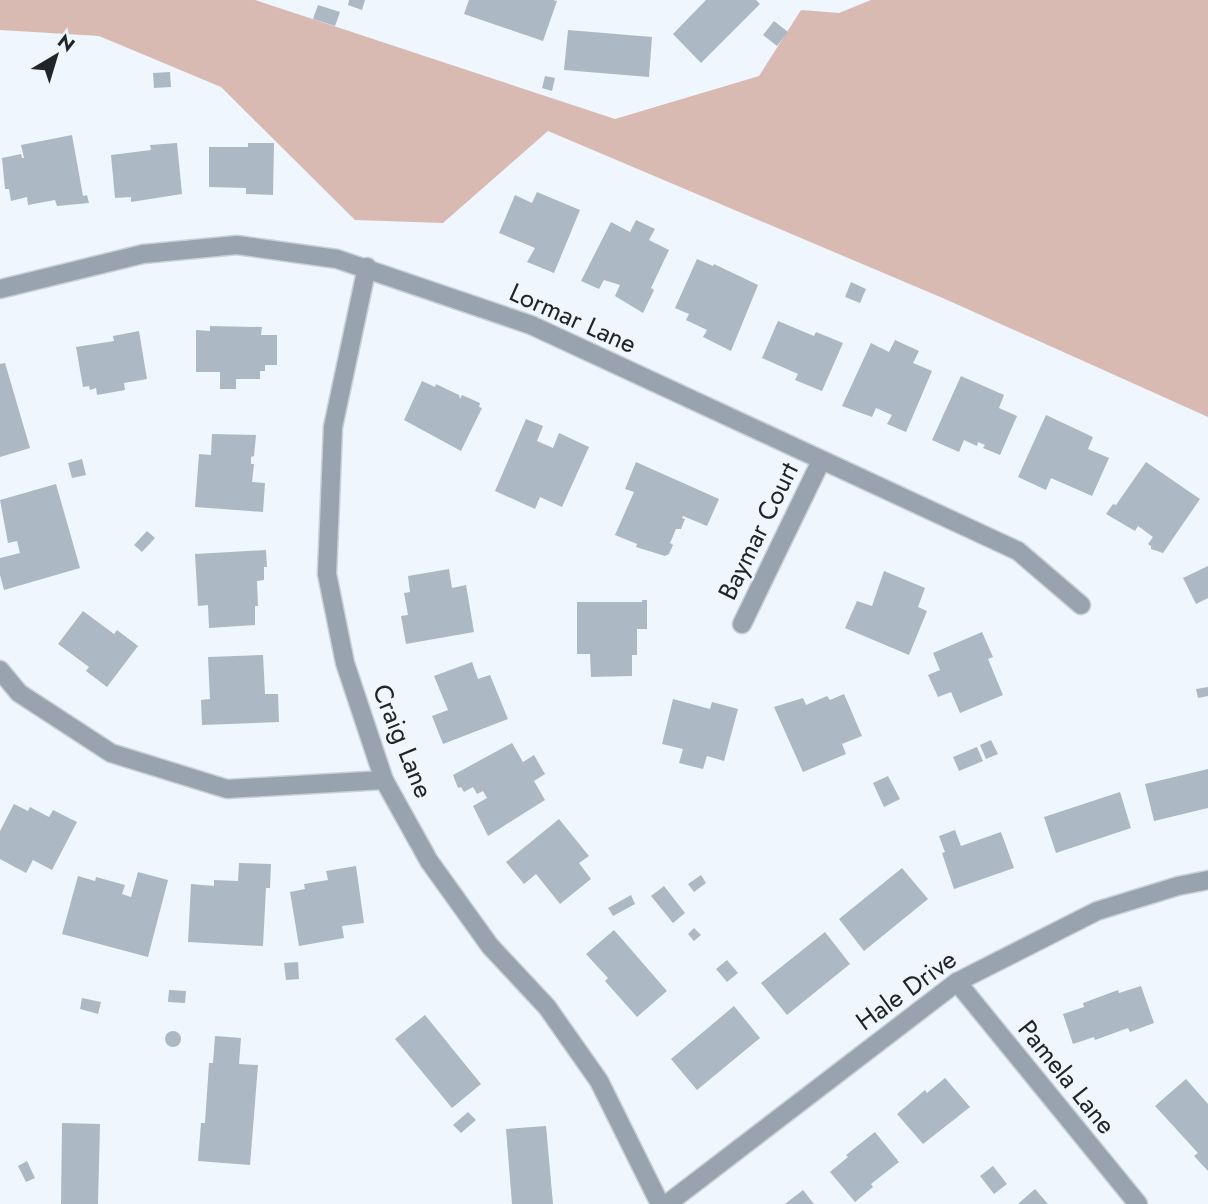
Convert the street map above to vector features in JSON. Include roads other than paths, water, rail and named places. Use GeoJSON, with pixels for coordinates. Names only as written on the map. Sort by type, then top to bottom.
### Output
{"type":"FeatureCollection","features":[{"type":"Feature","properties":{"kind":"street","name":"Lormar Lane"},"geometry":{"type":"LineString","coordinates":[[0,289],[143,254],[237,246],[337,259],[367,267],[531,325],[1018,551],[1081,606]]}},
{"type":"Feature","properties":{"kind":"street","name":"Craig Lane"},"geometry":{"type":"LineString","coordinates":[[367,267],[333,427],[327,574],[345,663],[384,779],[429,861],[490,946],[547,1007],[599,1082],[660,1204]]}},
{"type":"Feature","properties":{"kind":"street","name":"Baymar Court"},"geometry":{"type":"LineString","coordinates":[[742,624],[821,461]]}},
{"type":"Feature","properties":{"kind":"street"},"geometry":{"type":"LineString","coordinates":[[0,670],[19,693],[111,753],[227,789],[384,779]]}},
{"type":"Feature","properties":{"kind":"street","name":"Hale Drive"},"geometry":{"type":"LineString","coordinates":[[667,1204],[957,982],[1097,911],[1178,886],[1208,880]]}},
{"type":"Feature","properties":{"kind":"street","name":"Pamela Lane"},"geometry":{"type":"LineString","coordinates":[[957,982],[1138,1204]]}}]}
